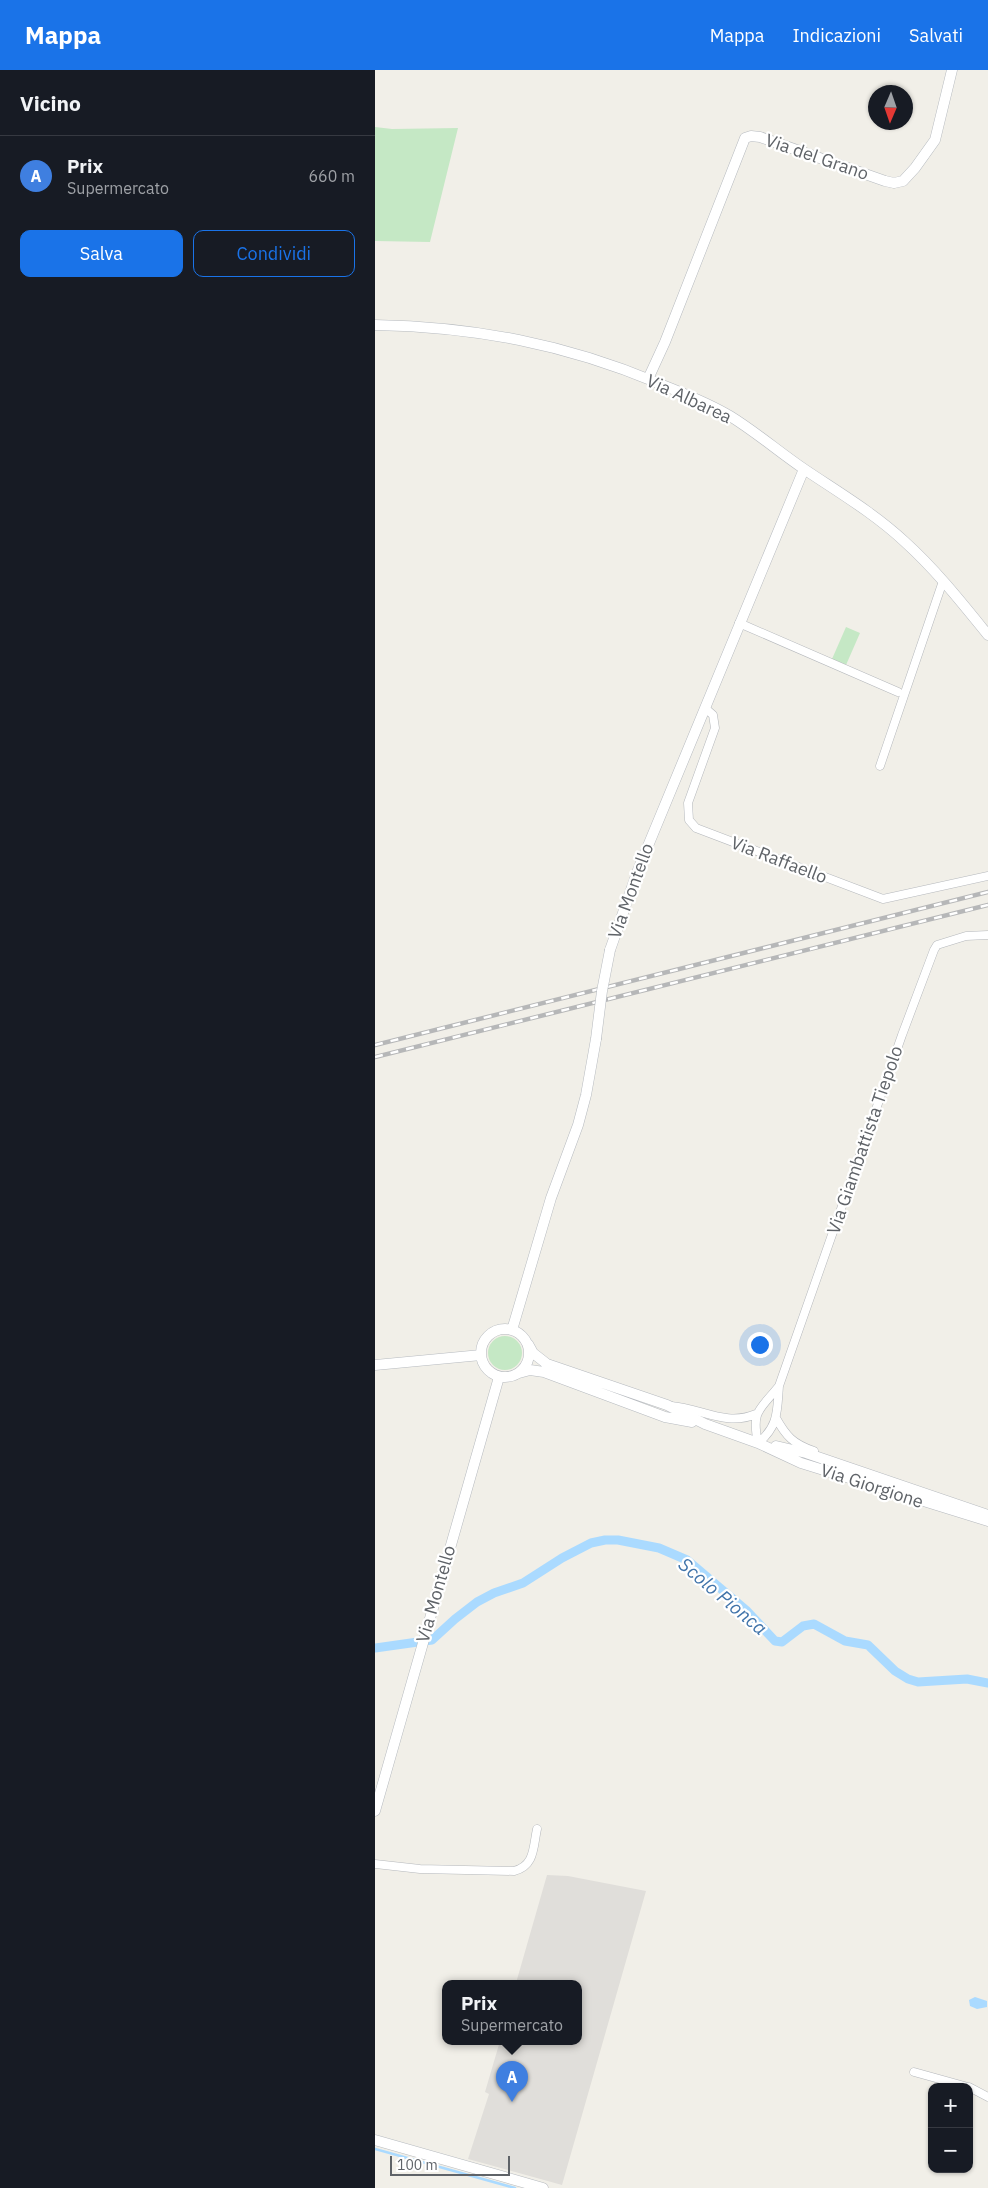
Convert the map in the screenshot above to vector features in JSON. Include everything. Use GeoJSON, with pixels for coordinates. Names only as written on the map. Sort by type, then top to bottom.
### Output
{"type":"FeatureCollection","features":[{"type":"Feature","properties":{"kind":"street","name":"Via del Grano"},"geometry":{"type":"LineString","coordinates":[[648,379],[665,342],[745,138],[751,136],[761,138],[894,183],[903,181],[915,168],[938,133],[952,70]]}},
{"type":"Feature","properties":{"kind":"street","name":"Via Albarea"},"geometry":{"type":"LineString","coordinates":[[375,325],[413,326],[479,332],[535,342],[600,360],[700,401],[730,416],[864,509],[905,542],[943,581],[988,635]]}},
{"type":"Feature","properties":{"kind":"street","name":"Via Montello"},"geometry":{"type":"LineString","coordinates":[[512,1330],[551,1198],[582,1110],[596,1039],[602,991],[610,950],[631,887],[804,469]]}},
{"type":"Feature","properties":{"kind":"street"},"geometry":{"type":"LineString","coordinates":[[880,766],[943,581]]}},
{"type":"Feature","properties":{"kind":"street"},"geometry":{"type":"LineString","coordinates":[[739,624],[898,692]]}},
{"type":"Feature","properties":{"kind":"street","name":"Via Raffaello"},"geometry":{"type":"LineString","coordinates":[[705,708],[713,715],[715,728],[688,803],[689,820],[696,828],[883,899],[988,876]]}},
{"type":"Feature","properties":{"kind":"street","name":"Via Giambattista Tiepolo"},"geometry":{"type":"LineString","coordinates":[[758,1443],[772,1429],[776,1418],[779,1386],[901,1035],[934,950],[937,945],[965,936],[988,935]]}},
{"type":"Feature","properties":{"kind":"street"},"geometry":{"type":"LineString","coordinates":[[501,1329],[512,1330],[519,1334],[528,1344],[528,1362],[519,1373],[507,1378],[499,1377],[486,1369],[481,1355],[482,1345],[492,1333],[501,1329]]}},
{"type":"Feature","properties":{"kind":"street","name":"Via Giorgione"},"geometry":{"type":"LineString","coordinates":[[528,1344],[533,1352],[547,1364],[667,1405],[705,1424],[758,1443],[801,1463],[988,1521]]}},
{"type":"Feature","properties":{"kind":"street"},"geometry":{"type":"LineString","coordinates":[[375,1365],[481,1355]]}},
{"type":"Feature","properties":{"kind":"street","name":"Via Giorgione"},"geometry":{"type":"LineString","coordinates":[[519,1373],[530,1370],[544,1372],[665,1417],[705,1424]]}},
{"type":"Feature","properties":{"kind":"street","name":"Via Montello"},"geometry":{"type":"LineString","coordinates":[[375,1811],[499,1377]]}},
{"type":"Feature","properties":{"kind":"street","name":"Via Giambattista Tiepolo"},"geometry":{"type":"LineString","coordinates":[[756,1414],[779,1386]]}},
{"type":"Feature","properties":{"kind":"street"},"geometry":{"type":"LineString","coordinates":[[667,1405],[685,1407],[729,1420],[746,1418],[756,1414],[755,1430],[758,1443]]}},
{"type":"Feature","properties":{"kind":"street","name":"Via Giorgione"},"geometry":{"type":"LineString","coordinates":[[776,1418],[783,1431],[793,1442],[910,1484],[937,1498]]}},
{"type":"Feature","properties":{"kind":"street","name":"Via Giorgione"},"geometry":{"type":"LineString","coordinates":[[758,1443],[806,1452],[988,1515]]}},
{"type":"Feature","properties":{"kind":"street"},"geometry":{"type":"LineString","coordinates":[[375,1864],[420,1869],[515,1871],[525,1868],[529,1862],[537,1829]]}},
{"type":"Feature","properties":{"kind":"street"},"geometry":{"type":"LineString","coordinates":[[914,2072],[954,2083]]}},
{"type":"Feature","properties":{"kind":"street"},"geometry":{"type":"LineString","coordinates":[[973,2089],[988,2097]]}},
{"type":"Feature","properties":{"kind":"street"},"geometry":{"type":"LineString","coordinates":[[375,2140],[543,2188]]}},
{"type":"Feature","properties":{"kind":"shaded area"},"geometry":{"type":"Polygon","coordinates":[[[547,1875],[568,1876],[646,1891],[562,2185],[468,2159],[489,2094],[485,2092],[499,2045],[582,2045],[582,1980],[517,1980],[547,1875]]]}},
{"type":"Feature","properties":{"kind":"green space"},"geometry":{"type":"Polygon","coordinates":[[[375,127],[392,129],[458,128],[430,242],[375,241],[375,127]]]}},
{"type":"Feature","properties":{"kind":"green space"},"geometry":{"type":"Polygon","coordinates":[[[846,627],[860,633],[846,665],[832,659],[846,627]]]}},
{"type":"Feature","properties":{"kind":"green space"},"geometry":{"type":"Polygon","coordinates":[[[505,1336],[512,1337],[517,1341],[521,1346],[521,1360],[517,1365],[512,1369],[505,1370],[498,1369],[493,1365],[489,1360],[488,1353],[489,1346],[493,1341],[498,1337],[505,1336]]]}},
{"type":"Feature","properties":{"kind":"water"},"geometry":{"type":"Polygon","coordinates":[[[975,1997],[987,2001],[987,2007],[977,2009],[970,2006],[969,2000],[975,1997]]]}},
{"type":"Feature","properties":{"kind":"waterway","name":"Scolo Pionca"},"geometry":{"type":"LineString","coordinates":[[375,1648],[432,1640],[477,1602],[494,1593],[523,1583],[562,1558],[591,1543],[618,1540],[659,1548],[687,1560],[747,1611],[775,1641],[782,1642],[803,1626],[814,1624],[845,1641],[868,1645],[895,1671],[908,1679],[918,1682],[967,1679],[988,1683]]}},
{"type":"Feature","properties":{"kind":"waterway"},"geometry":{"type":"LineString","coordinates":[[375,2149],[515,2188]]}},
{"type":"Feature","properties":{"kind":"railway"},"geometry":{"type":"LineString","coordinates":[[375,1045],[988,892]]}},
{"type":"Feature","properties":{"kind":"railway"},"geometry":{"type":"LineString","coordinates":[[375,1057],[988,905]]}},
{"type":"Feature","properties":{"kind":"place","name":"Prix"},"geometry":{"type":"Point","coordinates":[512,2102]}}]}
